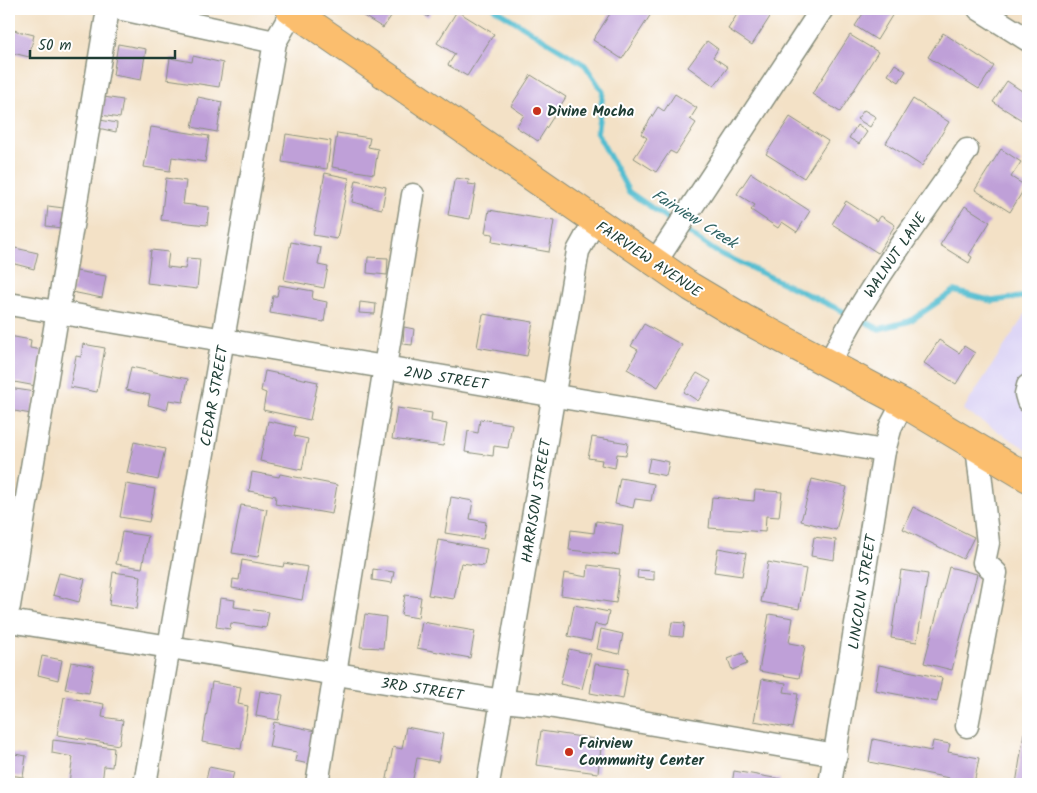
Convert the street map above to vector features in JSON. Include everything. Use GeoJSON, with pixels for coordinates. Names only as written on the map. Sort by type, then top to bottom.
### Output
{"type":"FeatureCollection","features":[{"type":"Feature","properties":{"kind":"main road","name":"FAIRVIEW AVENUE"},"geometry":{"type":"LineString","coordinates":[[291,10],[594,222],[660,254],[735,314],[903,403],[1028,478]]}},
{"type":"Feature","properties":{"kind":"street"},"geometry":{"type":"LineString","coordinates":[[9,606],[108,9]]}},
{"type":"Feature","properties":{"kind":"street"},"geometry":{"type":"LineString","coordinates":[[122,9],[275,42]]}},
{"type":"Feature","properties":{"kind":"street"},"geometry":{"type":"LineString","coordinates":[[660,254],[822,9]]}},
{"type":"Feature","properties":{"kind":"street"},"geometry":{"type":"LineString","coordinates":[[979,9],[1028,40]]}},
{"type":"Feature","properties":{"kind":"street","name":"CEDAR STREET"},"geometry":{"type":"LineString","coordinates":[[145,784],[275,42],[291,10]]}},
{"type":"Feature","properties":{"kind":"street","name":"WALNUT LANE"},"geometry":{"type":"LineString","coordinates":[[829,364],[847,328],[967,150]]}},
{"type":"Feature","properties":{"kind":"street"},"geometry":{"type":"LineString","coordinates":[[317,784],[412,195]]}},
{"type":"Feature","properties":{"kind":"street","name":"HARRISON STREET"},"geometry":{"type":"LineString","coordinates":[[488,784],[578,251],[594,222]]}},
{"type":"Feature","properties":{"kind":"street","name":"2ND STREET"},"geometry":{"type":"LineString","coordinates":[[9,304],[884,451]]}},
{"type":"Feature","properties":{"kind":"street"},"geometry":{"type":"LineString","coordinates":[[1028,386],[1026,394],[1028,401]]}},
{"type":"Feature","properties":{"kind":"street","name":"LINCOLN STREET"},"geometry":{"type":"LineString","coordinates":[[832,784],[884,451],[891,426],[903,403]]}},
{"type":"Feature","properties":{"kind":"street"},"geometry":{"type":"LineString","coordinates":[[967,726],[996,573],[984,562],[988,543],[977,446]]}},
{"type":"Feature","properties":{"kind":"street","name":"3RD STREET"},"geometry":{"type":"LineString","coordinates":[[9,621],[335,675],[502,701],[542,704],[836,755]]}},
{"type":"Feature","properties":{"kind":"shaded area"},"geometry":{"type":"Polygon","coordinates":[[[1026,313],[1028,314],[1028,450],[963,410],[1026,313]]]}},
{"type":"Feature","properties":{"kind":"building"},"geometry":{"type":"Polygon","coordinates":[[[352,9],[396,9],[383,28],[352,9]]]}},
{"type":"Feature","properties":{"kind":"building"},"geometry":{"type":"Polygon","coordinates":[[[416,9],[433,9],[428,17],[416,9]]]}},
{"type":"Feature","properties":{"kind":"building"},"geometry":{"type":"Polygon","coordinates":[[[613,9],[643,9],[651,14],[622,59],[593,40],[613,9]]]}},
{"type":"Feature","properties":{"kind":"building"},"geometry":{"type":"Polygon","coordinates":[[[736,9],[775,9],[752,45],[728,29],[739,11],[736,9]]]}},
{"type":"Feature","properties":{"kind":"building"},"geometry":{"type":"Polygon","coordinates":[[[866,9],[896,9],[877,40],[855,26],[866,9]]]}},
{"type":"Feature","properties":{"kind":"building"},"geometry":{"type":"Polygon","coordinates":[[[457,11],[494,34],[467,76],[448,65],[455,54],[437,43],[457,11]]]}},
{"type":"Feature","properties":{"kind":"building"},"geometry":{"type":"Polygon","coordinates":[[[9,29],[34,35],[29,57],[9,52],[9,29]]]}},
{"type":"Feature","properties":{"kind":"building"},"geometry":{"type":"Polygon","coordinates":[[[943,33],[994,66],[979,89],[928,57],[943,33]]]}},
{"type":"Feature","properties":{"kind":"building"},"geometry":{"type":"Polygon","coordinates":[[[850,35],[878,52],[840,112],[812,94],[850,35]]]}},
{"type":"Feature","properties":{"kind":"building"},"geometry":{"type":"Polygon","coordinates":[[[707,41],[718,49],[713,57],[728,67],[714,86],[688,67],[707,41]]]}},
{"type":"Feature","properties":{"kind":"building"},"geometry":{"type":"Polygon","coordinates":[[[118,44],[146,49],[141,80],[113,75],[118,44]]]}},
{"type":"Feature","properties":{"kind":"building"},"geometry":{"type":"Polygon","coordinates":[[[193,56],[223,63],[219,87],[167,79],[170,58],[192,62],[193,56]]]}},
{"type":"Feature","properties":{"kind":"building"},"geometry":{"type":"Polygon","coordinates":[[[895,64],[906,71],[899,82],[888,75],[895,64]]]}},
{"type":"Feature","properties":{"kind":"building","name":"Divine Mocha"},"geometry":{"type":"Polygon","coordinates":[[[531,75],[566,97],[538,141],[516,127],[524,115],[511,106],[531,75]]]}},
{"type":"Feature","properties":{"kind":"building"},"geometry":{"type":"Polygon","coordinates":[[[1007,81],[1028,95],[1028,124],[993,102],[1007,81]]]}},
{"type":"Feature","properties":{"kind":"building"},"geometry":{"type":"Polygon","coordinates":[[[675,94],[697,108],[690,119],[696,123],[676,154],[670,151],[656,172],[634,158],[647,138],[641,134],[658,107],[664,111],[675,94]]]}},
{"type":"Feature","properties":{"kind":"building"},"geometry":{"type":"Polygon","coordinates":[[[104,97],[123,100],[120,118],[101,115],[104,97]]]}},
{"type":"Feature","properties":{"kind":"building"},"geometry":{"type":"Polygon","coordinates":[[[198,97],[222,102],[217,132],[192,127],[198,97]]]}},
{"type":"Feature","properties":{"kind":"building"},"geometry":{"type":"Polygon","coordinates":[[[913,99],[949,122],[922,166],[886,143],[913,99]]]}},
{"type":"Feature","properties":{"kind":"building"},"geometry":{"type":"Polygon","coordinates":[[[864,110],[876,117],[870,127],[857,119],[864,110]]]}},
{"type":"Feature","properties":{"kind":"building"},"geometry":{"type":"Polygon","coordinates":[[[790,117],[828,141],[804,178],[766,154],[790,117]]]}},
{"type":"Feature","properties":{"kind":"building"},"geometry":{"type":"Polygon","coordinates":[[[100,120],[117,123],[116,132],[98,128],[100,120]]]}},
{"type":"Feature","properties":{"kind":"building"},"geometry":{"type":"Polygon","coordinates":[[[857,125],[867,132],[859,144],[849,138],[857,125]]]}},
{"type":"Feature","properties":{"kind":"building"},"geometry":{"type":"Polygon","coordinates":[[[151,127],[209,136],[205,162],[172,157],[170,171],[144,167],[151,127]]]}},
{"type":"Feature","properties":{"kind":"building"},"geometry":{"type":"Polygon","coordinates":[[[337,133],[370,138],[368,147],[378,149],[374,174],[332,167],[337,133]]]}},
{"type":"Feature","properties":{"kind":"building"},"geometry":{"type":"Polygon","coordinates":[[[286,134],[331,141],[327,169],[282,162],[286,134]]]}},
{"type":"Feature","properties":{"kind":"building"},"geometry":{"type":"Polygon","coordinates":[[[1001,149],[1021,162],[1011,177],[1026,186],[1010,212],[975,190],[1001,149]]]}},
{"type":"Feature","properties":{"kind":"building"},"geometry":{"type":"Polygon","coordinates":[[[325,173],[349,178],[337,239],[313,235],[325,173]]]}},
{"type":"Feature","properties":{"kind":"building"},"geometry":{"type":"Polygon","coordinates":[[[751,173],[810,211],[797,232],[782,222],[778,228],[751,210],[755,205],[737,194],[751,173]]]}},
{"type":"Feature","properties":{"kind":"building"},"geometry":{"type":"Polygon","coordinates":[[[166,178],[186,181],[183,204],[209,207],[207,225],[161,220],[166,178]]]}},
{"type":"Feature","properties":{"kind":"building"},"geometry":{"type":"Polygon","coordinates":[[[456,178],[469,180],[468,184],[476,185],[470,219],[448,215],[456,178]]]}},
{"type":"Feature","properties":{"kind":"building"},"geometry":{"type":"Polygon","coordinates":[[[356,180],[386,187],[382,209],[352,202],[356,180]]]}},
{"type":"Feature","properties":{"kind":"building"},"geometry":{"type":"Polygon","coordinates":[[[846,201],[877,221],[881,216],[895,225],[878,253],[832,224],[846,201]]]}},
{"type":"Feature","properties":{"kind":"building"},"geometry":{"type":"Polygon","coordinates":[[[48,206],[71,209],[69,229],[46,226],[48,206]]]}},
{"type":"Feature","properties":{"kind":"building"},"geometry":{"type":"Polygon","coordinates":[[[965,206],[990,222],[969,255],[972,257],[969,263],[940,245],[965,206]]]}},
{"type":"Feature","properties":{"kind":"building"},"geometry":{"type":"Polygon","coordinates":[[[489,210],[554,221],[549,252],[492,242],[493,234],[485,233],[489,210]]]}},
{"type":"Feature","properties":{"kind":"building"},"geometry":{"type":"Polygon","coordinates":[[[291,242],[321,248],[318,265],[328,267],[324,288],[284,280],[291,242]]]}},
{"type":"Feature","properties":{"kind":"building"},"geometry":{"type":"Polygon","coordinates":[[[15,248],[38,253],[34,269],[11,263],[15,248]]]}},
{"type":"Feature","properties":{"kind":"building"},"geometry":{"type":"Polygon","coordinates":[[[151,250],[169,252],[167,267],[185,269],[187,258],[200,259],[197,289],[147,283],[151,250]]]}},
{"type":"Feature","properties":{"kind":"building"},"geometry":{"type":"Polygon","coordinates":[[[368,257],[388,258],[387,275],[367,273],[368,257]]]}},
{"type":"Feature","properties":{"kind":"building"},"geometry":{"type":"Polygon","coordinates":[[[76,271],[106,276],[102,298],[72,292],[76,271]]]}},
{"type":"Feature","properties":{"kind":"building"},"geometry":{"type":"Polygon","coordinates":[[[279,285],[313,291],[312,299],[327,302],[324,322],[270,313],[273,296],[277,296],[279,285]]]}},
{"type":"Feature","properties":{"kind":"building"},"geometry":{"type":"Polygon","coordinates":[[[360,302],[376,304],[375,314],[359,313],[360,302]]]}},
{"type":"Feature","properties":{"kind":"building"},"geometry":{"type":"Polygon","coordinates":[[[483,314],[533,322],[527,356],[477,347],[483,314]]]}},
{"type":"Feature","properties":{"kind":"building"},"geometry":{"type":"Polygon","coordinates":[[[644,324],[682,345],[658,387],[627,369],[638,350],[631,346],[644,324]]]}},
{"type":"Feature","properties":{"kind":"building"},"geometry":{"type":"Polygon","coordinates":[[[404,327],[414,329],[412,345],[403,344],[404,327]]]}},
{"type":"Feature","properties":{"kind":"building"},"geometry":{"type":"Polygon","coordinates":[[[9,336],[31,340],[30,348],[42,350],[36,386],[9,381],[9,336]]]}},
{"type":"Feature","properties":{"kind":"building"},"geometry":{"type":"Polygon","coordinates":[[[939,340],[959,353],[964,346],[975,353],[956,384],[924,363],[939,340]]]}},
{"type":"Feature","properties":{"kind":"building"},"geometry":{"type":"Polygon","coordinates":[[[83,344],[105,348],[97,392],[70,387],[76,356],[81,357],[83,344]]]}},
{"type":"Feature","properties":{"kind":"building"},"geometry":{"type":"Polygon","coordinates":[[[131,367],[188,379],[183,402],[169,400],[167,410],[148,405],[150,395],[126,390],[131,367]]]}},
{"type":"Feature","properties":{"kind":"building"},"geometry":{"type":"Polygon","coordinates":[[[265,371],[318,382],[310,420],[263,410],[266,393],[261,391],[265,371]]]}},
{"type":"Feature","properties":{"kind":"building"},"geometry":{"type":"Polygon","coordinates":[[[697,373],[711,381],[698,401],[684,392],[697,373]]]}},
{"type":"Feature","properties":{"kind":"building"},"geometry":{"type":"Polygon","coordinates":[[[9,388],[35,392],[31,414],[9,410],[9,388]]]}},
{"type":"Feature","properties":{"kind":"building"},"geometry":{"type":"Polygon","coordinates":[[[397,408],[432,413],[431,421],[447,424],[443,446],[392,439],[397,408]]]}},
{"type":"Feature","properties":{"kind":"building"},"geometry":{"type":"Polygon","coordinates":[[[480,419],[512,424],[508,448],[494,446],[493,456],[465,452],[468,431],[478,433],[480,419]]]}},
{"type":"Feature","properties":{"kind":"building"},"geometry":{"type":"Polygon","coordinates":[[[268,421],[296,427],[294,436],[308,439],[302,470],[260,461],[268,421]]]}},
{"type":"Feature","properties":{"kind":"building"},"geometry":{"type":"Polygon","coordinates":[[[592,437],[628,443],[626,455],[617,454],[615,468],[601,465],[602,460],[588,458],[592,437]]]}},
{"type":"Feature","properties":{"kind":"building"},"geometry":{"type":"Polygon","coordinates":[[[134,442],[165,449],[158,480],[127,473],[134,442]]]}},
{"type":"Feature","properties":{"kind":"building"},"geometry":{"type":"Polygon","coordinates":[[[650,458],[669,462],[666,476],[647,472],[650,458]]]}},
{"type":"Feature","properties":{"kind":"building"},"geometry":{"type":"Polygon","coordinates":[[[252,472],[279,477],[280,474],[337,485],[332,514],[275,504],[276,496],[249,491],[252,472]]]}},
{"type":"Feature","properties":{"kind":"building"},"geometry":{"type":"Polygon","coordinates":[[[620,478],[654,484],[651,501],[635,499],[633,508],[615,504],[620,478]]]}},
{"type":"Feature","properties":{"kind":"building"},"geometry":{"type":"Polygon","coordinates":[[[812,479],[847,487],[836,530],[801,521],[812,479]]]}},
{"type":"Feature","properties":{"kind":"building"},"geometry":{"type":"Polygon","coordinates":[[[126,484],[155,489],[149,522],[120,517],[126,484]]]}},
{"type":"Feature","properties":{"kind":"building"},"geometry":{"type":"Polygon","coordinates":[[[755,490],[782,492],[779,517],[766,516],[765,532],[709,528],[712,497],[754,501],[755,490]]]}},
{"type":"Feature","properties":{"kind":"building"},"geometry":{"type":"Polygon","coordinates":[[[451,497],[473,501],[470,519],[486,522],[483,539],[445,533],[451,497]]]}},
{"type":"Feature","properties":{"kind":"building"},"geometry":{"type":"Polygon","coordinates":[[[241,505],[267,509],[258,557],[232,553],[241,505]]]}},
{"type":"Feature","properties":{"kind":"building"},"geometry":{"type":"Polygon","coordinates":[[[913,507],[974,537],[963,559],[903,529],[913,507]]]}},
{"type":"Feature","properties":{"kind":"building"},"geometry":{"type":"Polygon","coordinates":[[[596,521],[623,525],[619,555],[569,550],[571,530],[594,533],[596,521]]]}},
{"type":"Feature","properties":{"kind":"building"},"geometry":{"type":"Polygon","coordinates":[[[122,532],[148,536],[142,568],[116,564],[122,532]]]}},
{"type":"Feature","properties":{"kind":"building"},"geometry":{"type":"Polygon","coordinates":[[[814,537],[836,540],[834,560],[811,556],[814,537]]]}},
{"type":"Feature","properties":{"kind":"building"},"geometry":{"type":"Polygon","coordinates":[[[438,540],[487,549],[484,566],[461,563],[454,599],[428,595],[438,540]]]}},
{"type":"Feature","properties":{"kind":"building"},"geometry":{"type":"Polygon","coordinates":[[[718,548],[746,553],[742,576],[714,572],[718,548]]]}},
{"type":"Feature","properties":{"kind":"building"},"geometry":{"type":"Polygon","coordinates":[[[242,560],[283,567],[284,563],[308,567],[302,600],[232,588],[233,579],[239,580],[242,560]]]}},
{"type":"Feature","properties":{"kind":"building"},"geometry":{"type":"Polygon","coordinates":[[[768,562],[806,569],[799,609],[761,602],[768,562]]]}},
{"type":"Feature","properties":{"kind":"building"},"geometry":{"type":"Polygon","coordinates":[[[588,565],[620,569],[616,603],[561,595],[564,573],[587,577],[588,565]]]}},
{"type":"Feature","properties":{"kind":"building"},"geometry":{"type":"Polygon","coordinates":[[[949,567],[977,574],[952,670],[924,663],[949,567]]]}},
{"type":"Feature","properties":{"kind":"building"},"geometry":{"type":"Polygon","coordinates":[[[373,569],[394,572],[392,583],[372,580],[373,569]]]}},
{"type":"Feature","properties":{"kind":"building"},"geometry":{"type":"Polygon","coordinates":[[[638,570],[654,571],[654,580],[637,578],[638,570]]]}},
{"type":"Feature","properties":{"kind":"building"},"geometry":{"type":"Polygon","coordinates":[[[901,570],[928,574],[917,642],[891,638],[901,570]]]}},
{"type":"Feature","properties":{"kind":"building"},"geometry":{"type":"Polygon","coordinates":[[[113,572],[141,576],[137,609],[109,605],[113,572]]]}},
{"type":"Feature","properties":{"kind":"building"},"geometry":{"type":"Polygon","coordinates":[[[59,573],[85,579],[79,602],[53,595],[59,573]]]}},
{"type":"Feature","properties":{"kind":"building"},"geometry":{"type":"Polygon","coordinates":[[[405,595],[421,597],[418,618],[401,615],[405,595]]]}},
{"type":"Feature","properties":{"kind":"building"},"geometry":{"type":"Polygon","coordinates":[[[220,598],[235,600],[234,607],[269,612],[266,628],[231,623],[230,629],[216,627],[220,598]]]}},
{"type":"Feature","properties":{"kind":"building"},"geometry":{"type":"Polygon","coordinates":[[[574,605],[609,612],[606,626],[595,624],[591,641],[568,636],[574,605]]]}},
{"type":"Feature","properties":{"kind":"building"},"geometry":{"type":"Polygon","coordinates":[[[365,614],[386,617],[383,648],[360,647],[365,614]]]}},
{"type":"Feature","properties":{"kind":"building"},"geometry":{"type":"Polygon","coordinates":[[[769,614],[793,618],[789,643],[805,646],[799,678],[759,671],[769,614]]]}},
{"type":"Feature","properties":{"kind":"building"},"geometry":{"type":"Polygon","coordinates":[[[422,622],[475,631],[470,658],[417,648],[422,622]]]}},
{"type":"Feature","properties":{"kind":"building"},"geometry":{"type":"Polygon","coordinates":[[[672,622],[685,623],[683,637],[670,636],[672,622]]]}},
{"type":"Feature","properties":{"kind":"building"},"geometry":{"type":"Polygon","coordinates":[[[601,629],[623,634],[619,654],[597,649],[601,629]]]}},
{"type":"Feature","properties":{"kind":"building"},"geometry":{"type":"Polygon","coordinates":[[[569,649],[591,654],[582,689],[560,684],[569,649]]]}},
{"type":"Feature","properties":{"kind":"building"},"geometry":{"type":"Polygon","coordinates":[[[743,653],[747,664],[732,670],[728,659],[743,653]]]}},
{"type":"Feature","properties":{"kind":"building"},"geometry":{"type":"Polygon","coordinates":[[[42,656],[62,660],[58,680],[38,675],[42,656]]]}},
{"type":"Feature","properties":{"kind":"building"},"geometry":{"type":"Polygon","coordinates":[[[71,662],[94,666],[89,693],[65,689],[71,662]]]}},
{"type":"Feature","properties":{"kind":"building"},"geometry":{"type":"Polygon","coordinates":[[[595,664],[628,669],[623,699],[590,693],[595,664]]]}},
{"type":"Feature","properties":{"kind":"building"},"geometry":{"type":"Polygon","coordinates":[[[879,665],[942,678],[937,702],[875,690],[879,665]]]}},
{"type":"Feature","properties":{"kind":"building"},"geometry":{"type":"Polygon","coordinates":[[[762,679],[786,683],[784,692],[798,694],[792,728],[754,721],[762,679]]]}},
{"type":"Feature","properties":{"kind":"building"},"geometry":{"type":"Polygon","coordinates":[[[212,682],[241,687],[238,704],[248,706],[241,749],[202,742],[212,682]]]}},
{"type":"Feature","properties":{"kind":"building"},"geometry":{"type":"Polygon","coordinates":[[[260,691],[283,695],[278,720],[256,716],[260,691]]]}},
{"type":"Feature","properties":{"kind":"building"},"geometry":{"type":"Polygon","coordinates":[[[64,697],[104,704],[102,717],[123,720],[119,745],[57,735],[64,697]]]}},
{"type":"Feature","properties":{"kind":"building"},"geometry":{"type":"Polygon","coordinates":[[[274,722],[320,732],[313,765],[295,761],[297,752],[269,747],[274,722]]]}},
{"type":"Feature","properties":{"kind":"building"},"geometry":{"type":"Polygon","coordinates":[[[406,727],[443,734],[438,762],[417,758],[412,784],[386,784],[393,747],[402,749],[406,727]]]}},
{"type":"Feature","properties":{"kind":"building","name":"Fairview Community Center"},"geometry":{"type":"Polygon","coordinates":[[[541,731],[602,740],[598,773],[536,765],[541,731]]]}},
{"type":"Feature","properties":{"kind":"building"},"geometry":{"type":"Polygon","coordinates":[[[1024,733],[1028,734],[1028,784],[1016,784],[1024,733]]]}},
{"type":"Feature","properties":{"kind":"building"},"geometry":{"type":"Polygon","coordinates":[[[873,739],[931,751],[933,741],[950,744],[948,752],[979,758],[974,784],[947,784],[949,778],[869,762],[873,739]]]}},
{"type":"Feature","properties":{"kind":"building"},"geometry":{"type":"Polygon","coordinates":[[[53,740],[114,748],[112,767],[104,766],[102,784],[69,782],[73,757],[52,753],[53,740]]]}},
{"type":"Feature","properties":{"kind":"building"},"geometry":{"type":"Polygon","coordinates":[[[9,753],[26,756],[23,777],[9,775],[9,753]]]}},
{"type":"Feature","properties":{"kind":"building"},"geometry":{"type":"Polygon","coordinates":[[[209,767],[234,772],[231,784],[205,784],[209,767]]]}},
{"type":"Feature","properties":{"kind":"building"},"geometry":{"type":"Polygon","coordinates":[[[734,771],[780,779],[779,784],[732,784],[734,771]]]}},
{"type":"Feature","properties":{"kind":"waterway","name":"Fairview Creek"},"geometry":{"type":"LineString","coordinates":[[495,9],[585,65],[603,92],[597,133],[629,192],[674,223]]}},
{"type":"Feature","properties":{"kind":"waterway","name":"Fairview Creek"},"geometry":{"type":"LineString","coordinates":[[682,228],[715,251],[851,315]]}},
{"type":"Feature","properties":{"kind":"waterway","name":"Fairview Creek"},"geometry":{"type":"LineString","coordinates":[[860,319],[879,329],[910,321],[954,291],[992,301],[1028,296]]}},
{"type":"Feature","properties":{"kind":"place","name":"Divine Mocha"},"geometry":{"type":"Point","coordinates":[537,111]}},
{"type":"Feature","properties":{"kind":"place","name":"Fairview Community Center"},"geometry":{"type":"Point","coordinates":[569,752]}}]}
